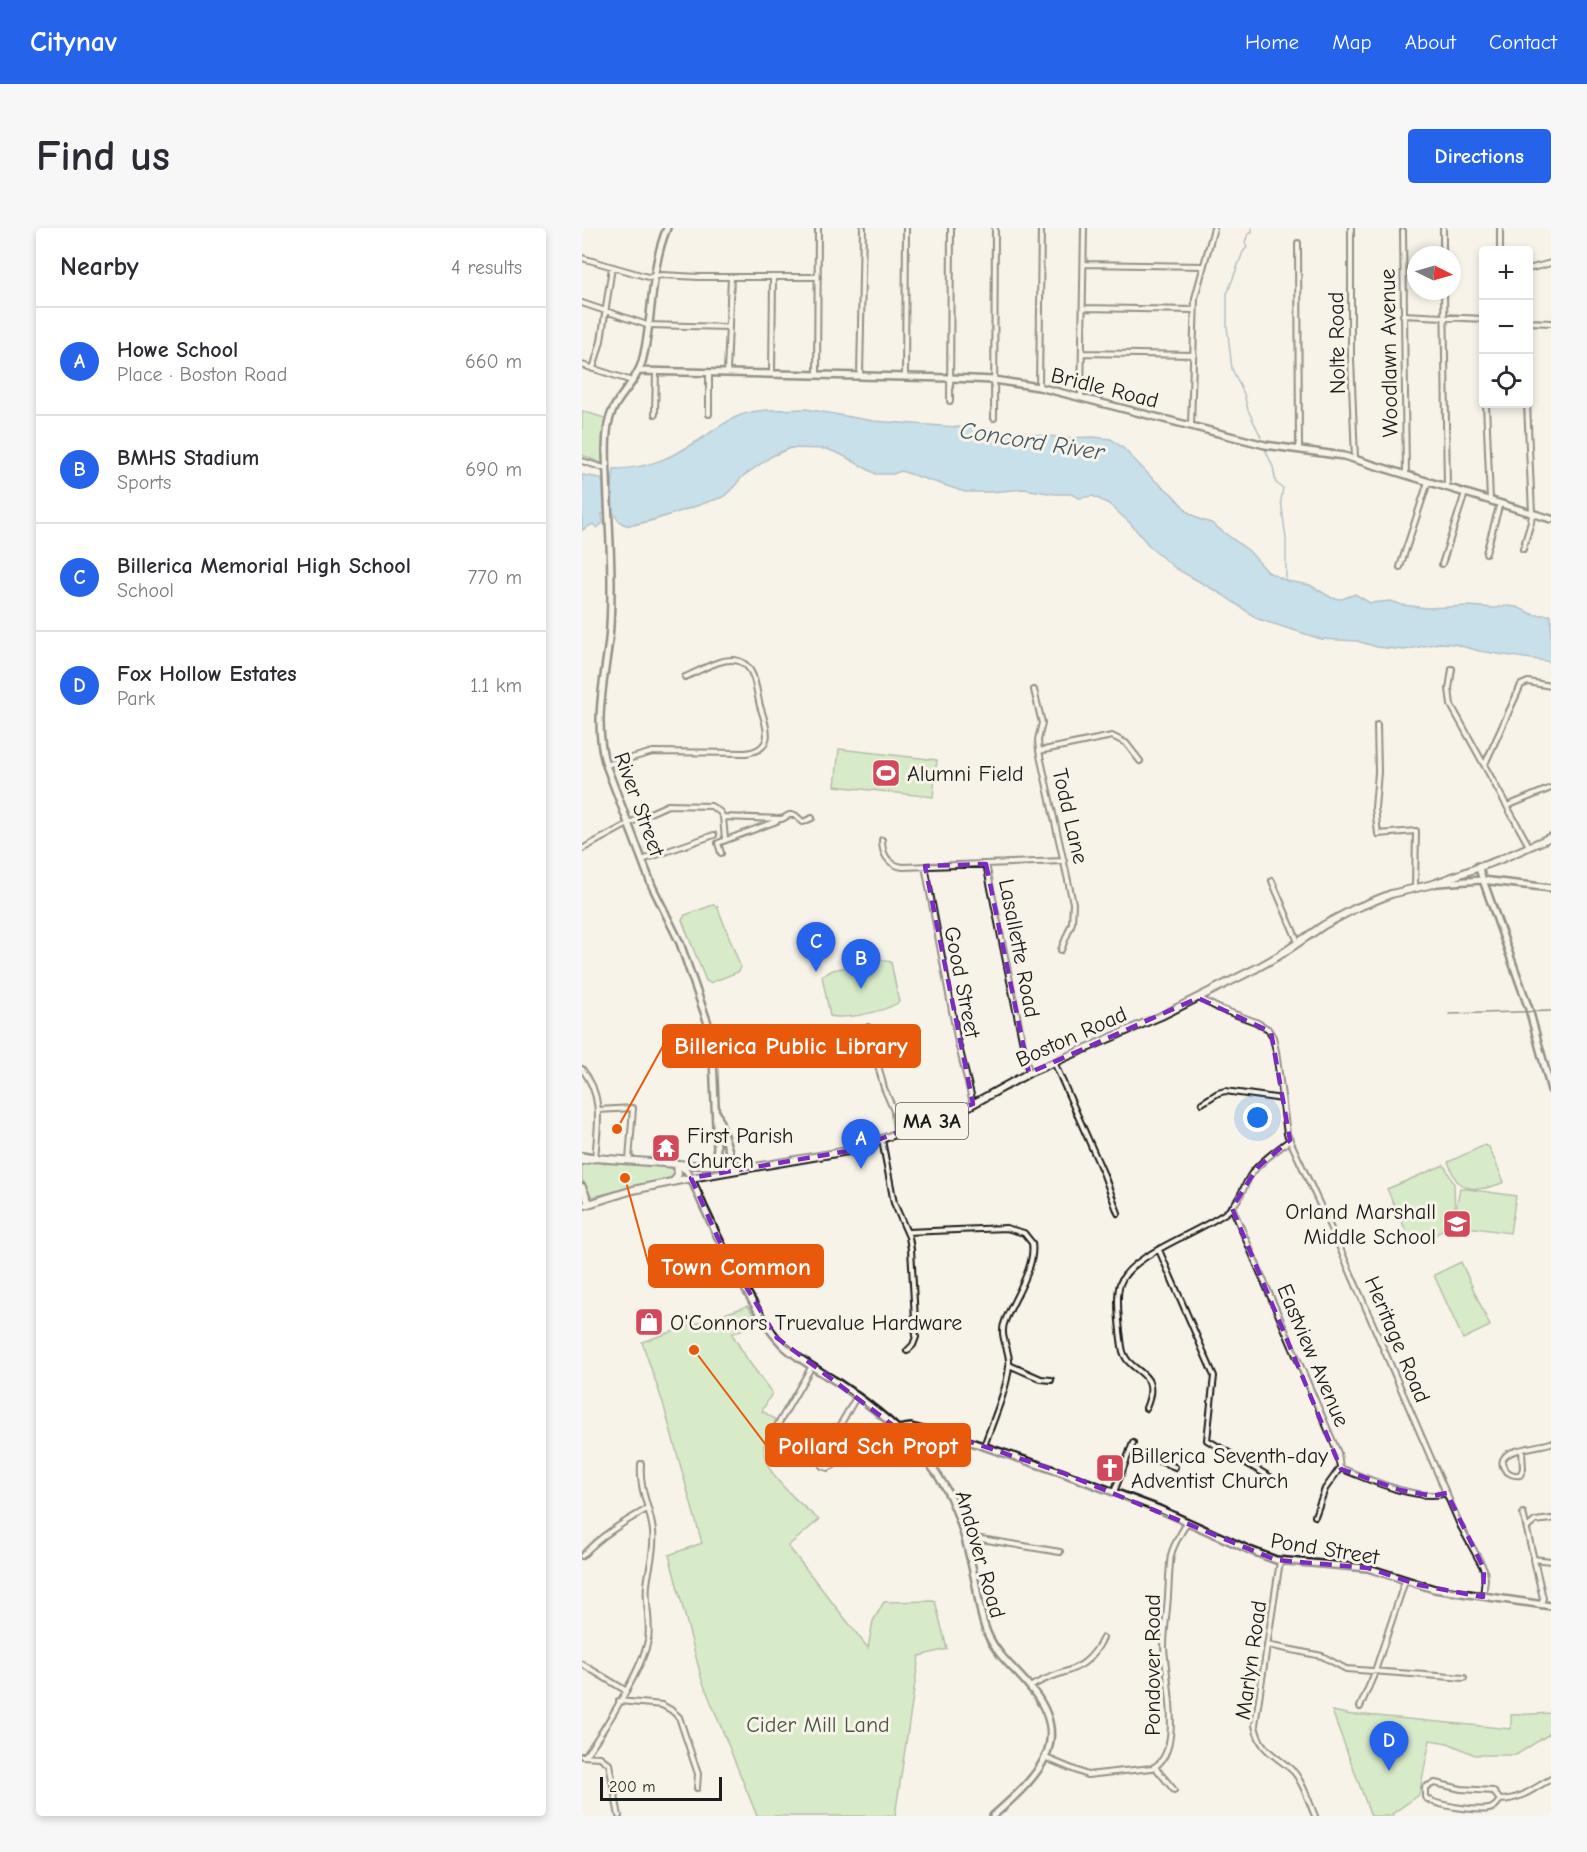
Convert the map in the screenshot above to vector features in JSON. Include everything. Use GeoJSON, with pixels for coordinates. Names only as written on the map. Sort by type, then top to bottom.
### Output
{"type":"FeatureCollection","features":[{"type":"Feature","properties":{"kind":"main road","name":"River Street"},"geometry":{"type":"LineString","coordinates":[[667,228],[659,251],[654,277],[642,359],[632,381],[616,402],[610,416],[606,438],[610,619],[608,648],[601,686],[602,747],[606,765],[628,825],[652,886],[680,943],[712,1035],[717,1149],[712,1166]]}},
{"type":"Feature","properties":{"kind":"main road","name":"Bridle Road"},"geometry":{"type":"LineString","coordinates":[[638,371],[950,378],[994,380],[1040,387],[1265,445],[1299,448],[1354,459],[1551,519]]}},
{"type":"Feature","properties":{"kind":"main road","name":"Boston Road"},"geometry":{"type":"LineString","coordinates":[[586,1205],[734,1168],[764,1166],[848,1151],[960,1111],[1029,1073],[1152,1020],[1262,966],[1323,925],[1354,908],[1414,887],[1433,884],[1551,837]]}},
{"type":"Feature","properties":{"kind":"main road"},"geometry":{"type":"LineString","coordinates":[[1478,866],[1529,1009],[1551,1090]]}},
{"type":"Feature","properties":{"kind":"main road"},"geometry":{"type":"LineString","coordinates":[[1433,884],[1482,880],[1551,888]]}},
{"type":"Feature","properties":{"kind":"main road"},"geometry":{"type":"LineString","coordinates":[[1488,894],[1496,881]]}},
{"type":"Feature","properties":{"kind":"main road","name":"River Street"},"geometry":{"type":"LineString","coordinates":[[714,1103],[734,1168]]}},
{"type":"Feature","properties":{"kind":"main road"},"geometry":{"type":"LineString","coordinates":[[582,1156],[595,1158]]}},
{"type":"Feature","properties":{"kind":"main road","name":"MA 3A"},"geometry":{"type":"LineString","coordinates":[[582,1161],[595,1158],[734,1168]]}},
{"type":"Feature","properties":{"kind":"main road"},"geometry":{"type":"LineString","coordinates":[[677,1164],[687,1171],[691,1178]]}},
{"type":"Feature","properties":{"kind":"main road"},"geometry":{"type":"LineString","coordinates":[[674,1182],[678,1174],[677,1164]]}},
{"type":"Feature","properties":{"kind":"main road","name":"Andover Road"},"geometry":{"type":"LineString","coordinates":[[691,1178],[714,1230],[765,1324],[784,1346],[891,1421],[930,1464],[953,1501],[988,1635],[1000,1654],[1041,1700],[1049,1718],[1051,1740],[1046,1758],[1033,1779],[993,1816]]}},
{"type":"Feature","properties":{"kind":"main road","name":"MA 3A"},"geometry":{"type":"LineString","coordinates":[[582,1187],[586,1205]]}},
{"type":"Feature","properties":{"kind":"main road","name":"Pond Street"},"geometry":{"type":"LineString","coordinates":[[897,1429],[910,1427],[984,1446],[1114,1492],[1280,1561],[1368,1568],[1427,1587],[1551,1606]]}},
{"type":"Feature","properties":{"kind":"street"},"geometry":{"type":"LineString","coordinates":[[817,375],[818,228]]}},
{"type":"Feature","properties":{"kind":"street"},"geometry":{"type":"LineString","coordinates":[[860,375],[863,228]]}},
{"type":"Feature","properties":{"kind":"street"},"geometry":{"type":"LineString","coordinates":[[905,377],[906,228]]}},
{"type":"Feature","properties":{"kind":"street"},"geometry":{"type":"LineString","coordinates":[[950,401],[951,228]]}},
{"type":"Feature","properties":{"kind":"street"},"geometry":{"type":"LineString","coordinates":[[993,418],[995,228]]}},
{"type":"Feature","properties":{"kind":"street"},"geometry":{"type":"LineString","coordinates":[[1040,387],[1041,228]]}},
{"type":"Feature","properties":{"kind":"street"},"geometry":{"type":"LineString","coordinates":[[1081,398],[1084,228]]}},
{"type":"Feature","properties":{"kind":"street"},"geometry":{"type":"LineString","coordinates":[[1191,426],[1194,310],[1214,228]]}},
{"type":"Feature","properties":{"kind":"street","name":"Nolte Road"},"geometry":{"type":"LineString","coordinates":[[1351,228],[1354,459]]}},
{"type":"Feature","properties":{"kind":"street"},"geometry":{"type":"LineString","coordinates":[[1443,228],[1443,246]]}},
{"type":"Feature","properties":{"kind":"street"},"geometry":{"type":"LineString","coordinates":[[1500,228],[1500,246]]}},
{"type":"Feature","properties":{"kind":"street","name":"Woodlawn Avenue"},"geometry":{"type":"LineString","coordinates":[[1403,231],[1406,474]]}},
{"type":"Feature","properties":{"kind":"street"},"geometry":{"type":"LineString","coordinates":[[1298,243],[1299,448]]}},
{"type":"Feature","properties":{"kind":"street"},"geometry":{"type":"LineString","coordinates":[[582,258],[640,276],[818,277]]}},
{"type":"Feature","properties":{"kind":"street"},"geometry":{"type":"LineString","coordinates":[[1533,268],[1551,263]]}},
{"type":"Feature","properties":{"kind":"street"},"geometry":{"type":"LineString","coordinates":[[1084,264],[1204,266]]}},
{"type":"Feature","properties":{"kind":"street"},"geometry":{"type":"LineString","coordinates":[[593,369],[601,341],[612,267]]}},
{"type":"Feature","properties":{"kind":"street"},"geometry":{"type":"LineString","coordinates":[[727,372],[731,277]]}},
{"type":"Feature","properties":{"kind":"street"},"geometry":{"type":"LineString","coordinates":[[772,374],[773,277]]}},
{"type":"Feature","properties":{"kind":"street"},"geometry":{"type":"LineString","coordinates":[[1444,300],[1448,487]]}},
{"type":"Feature","properties":{"kind":"street"},"geometry":{"type":"LineString","coordinates":[[582,303],[647,325],[729,327]]}},
{"type":"Feature","properties":{"kind":"street"},"geometry":{"type":"LineString","coordinates":[[1083,308],[1194,310]]}},
{"type":"Feature","properties":{"kind":"street"},"geometry":{"type":"LineString","coordinates":[[1403,315],[1479,320]]}},
{"type":"Feature","properties":{"kind":"street"},"geometry":{"type":"LineString","coordinates":[[1533,322],[1551,323]]}},
{"type":"Feature","properties":{"kind":"street"},"geometry":{"type":"LineString","coordinates":[[1083,353],[1194,355]]}},
{"type":"Feature","properties":{"kind":"street"},"geometry":{"type":"LineString","coordinates":[[582,365],[632,381]]}},
{"type":"Feature","properties":{"kind":"street"},"geometry":{"type":"LineString","coordinates":[[655,414],[656,371]]}},
{"type":"Feature","properties":{"kind":"street"},"geometry":{"type":"LineString","coordinates":[[709,372],[709,414]]}},
{"type":"Feature","properties":{"kind":"street"},"geometry":{"type":"LineString","coordinates":[[1486,408],[1490,500]]}},
{"type":"Feature","properties":{"kind":"street"},"geometry":{"type":"LineString","coordinates":[[1523,549],[1532,513],[1527,408]]}},
{"type":"Feature","properties":{"kind":"street"},"geometry":{"type":"LineString","coordinates":[[582,461],[607,469]]}},
{"type":"Feature","properties":{"kind":"street"},"geometry":{"type":"LineString","coordinates":[[1400,567],[1428,481]]}},
{"type":"Feature","properties":{"kind":"street"},"geometry":{"type":"LineString","coordinates":[[1442,564],[1465,492]]}},
{"type":"Feature","properties":{"kind":"street"},"geometry":{"type":"LineString","coordinates":[[1486,553],[1500,503]]}},
{"type":"Feature","properties":{"kind":"street"},"geometry":{"type":"LineString","coordinates":[[606,765],[653,752],[746,753],[755,752],[763,746],[767,740],[768,729],[749,668],[738,661],[727,660],[685,677]]}},
{"type":"Feature","properties":{"kind":"street"},"geometry":{"type":"LineString","coordinates":[[1452,669],[1449,689],[1451,705],[1529,846]]}},
{"type":"Feature","properties":{"kind":"street"},"geometry":{"type":"LineString","coordinates":[[1484,765],[1518,689],[1524,683],[1534,682],[1551,686]]}},
{"type":"Feature","properties":{"kind":"street","name":"Todd Lane"},"geometry":{"type":"LineString","coordinates":[[1034,690],[1042,723],[1038,741],[1039,751],[1073,911],[1070,927],[1061,950]]}},
{"type":"Feature","properties":{"kind":"street"},"geometry":{"type":"LineString","coordinates":[[1377,724],[1378,772],[1375,808],[1378,834],[1416,831],[1414,887]]}},
{"type":"Feature","properties":{"kind":"street"},"geometry":{"type":"LineString","coordinates":[[1039,751],[1114,736],[1126,743],[1140,761]]}},
{"type":"Feature","properties":{"kind":"street"},"geometry":{"type":"LineString","coordinates":[[1507,806],[1551,788]]}},
{"type":"Feature","properties":{"kind":"street"},"geometry":{"type":"LineString","coordinates":[[582,849],[668,805],[711,806],[723,817],[725,839]]}},
{"type":"Feature","properties":{"kind":"street"},"geometry":{"type":"LineString","coordinates":[[722,853],[718,843],[725,839],[789,816],[795,815],[802,822],[812,818]]}},
{"type":"Feature","properties":{"kind":"street"},"geometry":{"type":"LineString","coordinates":[[723,817],[782,819]]}},
{"type":"Feature","properties":{"kind":"street"},"geometry":{"type":"LineString","coordinates":[[752,818],[754,829]]}},
{"type":"Feature","properties":{"kind":"street"},"geometry":{"type":"LineString","coordinates":[[642,860],[714,836]]}},
{"type":"Feature","properties":{"kind":"street"},"geometry":{"type":"LineString","coordinates":[[882,840],[886,857],[895,865],[903,867],[1064,861]]}},
{"type":"Feature","properties":{"kind":"street","name":"Lasallette Road"},"geometry":{"type":"LineString","coordinates":[[986,864],[1029,1073]]}},
{"type":"Feature","properties":{"kind":"street","name":"Good Street"},"geometry":{"type":"LineString","coordinates":[[925,866],[958,1043],[973,1104]]}},
{"type":"Feature","properties":{"kind":"street"},"geometry":{"type":"LineString","coordinates":[[1272,881],[1298,942]]}},
{"type":"Feature","properties":{"kind":"street","name":"Heritage Road"},"geometry":{"type":"LineString","coordinates":[[1198,998],[1256,1022],[1268,1029],[1273,1037],[1290,1140],[1339,1246],[1460,1525],[1484,1569],[1483,1597]]}},
{"type":"Feature","properties":{"kind":"street"},"geometry":{"type":"LineString","coordinates":[[868,1027],[884,1088],[894,1111],[896,1134]]}},
{"type":"Feature","properties":{"kind":"street"},"geometry":{"type":"LineString","coordinates":[[1054,1062],[1104,1175],[1118,1213]]}},
{"type":"Feature","properties":{"kind":"street"},"geometry":{"type":"LineString","coordinates":[[582,1069],[592,1082],[598,1110],[595,1158]]}},
{"type":"Feature","properties":{"kind":"street"},"geometry":{"type":"LineString","coordinates":[[1202,1103],[1218,1093],[1225,1092],[1282,1099]]}},
{"type":"Feature","properties":{"kind":"street"},"geometry":{"type":"LineString","coordinates":[[598,1110],[633,1108],[629,1160]]}},
{"type":"Feature","properties":{"kind":"street"},"geometry":{"type":"LineString","coordinates":[[882,1140],[894,1203],[907,1232],[913,1267],[916,1337],[907,1352]]}},
{"type":"Feature","properties":{"kind":"street"},"geometry":{"type":"LineString","coordinates":[[1146,1408],[1150,1398],[1149,1383],[1145,1374],[1132,1366],[1125,1357],[1122,1348],[1119,1293],[1121,1281],[1130,1267],[1222,1215],[1232,1207],[1240,1198],[1257,1168],[1290,1140]]}},
{"type":"Feature","properties":{"kind":"street","name":"Eastview Avenue"},"geometry":{"type":"LineString","coordinates":[[1232,1207],[1328,1428],[1338,1453],[1340,1468]]}},
{"type":"Feature","properties":{"kind":"street"},"geometry":{"type":"LineString","coordinates":[[907,1232],[1006,1228],[1028,1236],[1033,1248],[1030,1264],[1003,1327],[1009,1365],[984,1446]]}},
{"type":"Feature","properties":{"kind":"street"},"geometry":{"type":"LineString","coordinates":[[1159,1250],[1214,1376],[1207,1440],[1270,1477]]}},
{"type":"Feature","properties":{"kind":"street"},"geometry":{"type":"LineString","coordinates":[[1009,1365],[1041,1379],[1051,1380]]}},
{"type":"Feature","properties":{"kind":"street"},"geometry":{"type":"LineString","coordinates":[[773,1433],[812,1366]]}},
{"type":"Feature","properties":{"kind":"street"},"geometry":{"type":"LineString","coordinates":[[826,1452],[835,1460],[834,1465],[828,1468],[822,1466],[820,1460],[857,1396]]}},
{"type":"Feature","properties":{"kind":"street"},"geometry":{"type":"LineString","coordinates":[[1114,1492],[1133,1443]]}},
{"type":"Feature","properties":{"kind":"street"},"geometry":{"type":"LineString","coordinates":[[1522,1450],[1523,1469],[1520,1475],[1514,1476],[1506,1472],[1503,1466],[1503,1460],[1508,1454],[1522,1450],[1551,1443]]}},
{"type":"Feature","properties":{"kind":"street"},"geometry":{"type":"LineString","coordinates":[[1130,1450],[1175,1467]]}},
{"type":"Feature","properties":{"kind":"street"},"geometry":{"type":"LineString","coordinates":[[619,1816],[609,1764],[600,1757],[584,1756],[625,1690],[643,1656],[649,1636],[646,1591],[653,1530],[642,1491],[641,1464]]}},
{"type":"Feature","properties":{"kind":"street"},"geometry":{"type":"LineString","coordinates":[[1315,1516],[1325,1490],[1340,1468],[1400,1490],[1433,1496],[1447,1493]]}},
{"type":"Feature","properties":{"kind":"street"},"geometry":{"type":"LineString","coordinates":[[582,1556],[607,1534],[647,1509]]}},
{"type":"Feature","properties":{"kind":"street"},"geometry":{"type":"LineString","coordinates":[[1523,1513],[1543,1598],[1541,1605]]}},
{"type":"Feature","properties":{"kind":"street"},"geometry":{"type":"LineString","coordinates":[[1527,1529],[1535,1521],[1551,1519]]}},
{"type":"Feature","properties":{"kind":"street","name":"Pondover Road"},"geometry":{"type":"LineString","coordinates":[[1046,1758],[1088,1775],[1137,1771],[1155,1767],[1165,1756],[1169,1740],[1170,1691],[1164,1644],[1171,1557],[1175,1542],[1187,1521]]}},
{"type":"Feature","properties":{"kind":"street"},"geometry":{"type":"LineString","coordinates":[[965,1540],[976,1538],[1060,1552]]}},
{"type":"Feature","properties":{"kind":"street"},"geometry":{"type":"LineString","coordinates":[[1533,1559],[1551,1561]]}},
{"type":"Feature","properties":{"kind":"street","name":"Marlyn Road"},"geometry":{"type":"LineString","coordinates":[[1280,1561],[1256,1710],[1256,1733],[1268,1752],[1296,1775],[1315,1816]]}},
{"type":"Feature","properties":{"kind":"street"},"geometry":{"type":"LineString","coordinates":[[1360,1707],[1406,1581]]}},
{"type":"Feature","properties":{"kind":"street"},"geometry":{"type":"LineString","coordinates":[[1030,1687],[1039,1681],[1084,1664],[1093,1656],[1103,1638]]}},
{"type":"Feature","properties":{"kind":"street"},"geometry":{"type":"LineString","coordinates":[[1267,1645],[1322,1656],[1346,1669],[1464,1678]]}},
{"type":"Feature","properties":{"kind":"street"},"geometry":{"type":"LineString","coordinates":[[582,1664],[625,1690]]}},
{"type":"Feature","properties":{"kind":"street"},"geometry":{"type":"LineString","coordinates":[[619,1701],[662,1705],[675,1713],[682,1724],[698,1774],[698,1788]]}},
{"type":"Feature","properties":{"kind":"street"},"geometry":{"type":"LineString","coordinates":[[1155,1767],[1174,1790]]}},
{"type":"Feature","properties":{"kind":"street"},"geometry":{"type":"LineString","coordinates":[[1500,1800],[1524,1796],[1551,1779]]}},
{"type":"Feature","properties":{"kind":"street"},"geometry":{"type":"LineString","coordinates":[[1435,1784],[1493,1791],[1500,1800],[1490,1809],[1460,1807],[1429,1801],[1424,1792],[1425,1787],[1435,1784]]}},
{"type":"Feature","properties":{"kind":"highlighted area"},"geometry":{"type":"Polygon","coordinates":[[[986,864],[1029,1073],[1198,998],[1271,1032],[1290,1140],[1257,1168],[1232,1208],[1341,1469],[1400,1490],[1433,1496],[1447,1493],[1484,1569],[1483,1597],[1419,1585],[1368,1568],[1276,1560],[1063,1473],[968,1441],[911,1427],[898,1429],[777,1338],[722,1247],[691,1178],[848,1151],[973,1104],[925,866],[986,864]]]}},
{"type":"Feature","properties":{"kind":"green space"},"geometry":{"type":"Polygon","coordinates":[[[582,411],[608,419],[603,441],[603,464],[582,455],[582,411]]]}},
{"type":"Feature","properties":{"kind":"green space","name":"Alumni Field"},"geometry":{"type":"Polygon","coordinates":[[[839,749],[937,760],[933,797],[835,786],[839,749]]]}},
{"type":"Feature","properties":{"kind":"green space"},"geometry":{"type":"Polygon","coordinates":[[[713,905],[717,906],[741,968],[738,972],[710,983],[706,981],[682,920],[685,915],[713,905]]]}},
{"type":"Feature","properties":{"kind":"green space"},"geometry":{"type":"Polygon","coordinates":[[[881,960],[891,962],[899,1002],[866,1014],[845,1017],[830,1016],[822,976],[833,970],[881,960]]]}},
{"type":"Feature","properties":{"kind":"green space"},"geometry":{"type":"Polygon","coordinates":[[[1485,1145],[1489,1147],[1504,1182],[1480,1189],[1462,1185],[1456,1179],[1448,1162],[1485,1145]]]}},
{"type":"Feature","properties":{"kind":"green space"},"geometry":{"type":"Polygon","coordinates":[[[582,1159],[601,1163],[669,1167],[674,1170],[674,1175],[671,1178],[592,1197],[582,1179],[582,1159]]]}},
{"type":"Feature","properties":{"kind":"green space"},"geometry":{"type":"Polygon","coordinates":[[[1444,1165],[1454,1184],[1455,1214],[1460,1188],[1516,1196],[1510,1233],[1454,1225],[1455,1215],[1437,1234],[1411,1242],[1387,1189],[1444,1165]]]}},
{"type":"Feature","properties":{"kind":"green space"},"geometry":{"type":"Polygon","coordinates":[[[1461,1262],[1490,1326],[1463,1339],[1434,1275],[1461,1262]]]}},
{"type":"Feature","properties":{"kind":"green space","name":"Cider Mill Land"},"geometry":{"type":"Polygon","coordinates":[[[748,1306],[758,1322],[732,1334],[772,1393],[762,1411],[776,1420],[764,1443],[765,1456],[775,1477],[819,1520],[788,1546],[868,1648],[873,1621],[884,1602],[935,1601],[947,1649],[919,1656],[895,1816],[757,1816],[702,1680],[669,1555],[702,1543],[663,1403],[642,1342],[748,1306]]]}},
{"type":"Feature","properties":{"kind":"green space"},"geometry":{"type":"Polygon","coordinates":[[[1332,1711],[1352,1715],[1511,1729],[1511,1715],[1551,1713],[1551,1733],[1516,1755],[1475,1755],[1448,1743],[1430,1740],[1419,1795],[1392,1814],[1393,1816],[1371,1816],[1332,1711]]]}},
{"type":"Feature","properties":{"kind":"water","name":"Concord River"},"geometry":{"type":"Polygon","coordinates":[[[806,409],[873,421],[1067,438],[1111,439],[1172,494],[1188,512],[1211,523],[1249,551],[1268,572],[1287,581],[1310,585],[1332,598],[1342,599],[1355,594],[1370,603],[1391,601],[1402,605],[1427,608],[1506,606],[1517,607],[1534,615],[1551,615],[1551,662],[1479,651],[1454,644],[1439,643],[1404,650],[1377,647],[1357,641],[1321,639],[1258,619],[1223,595],[1175,568],[1151,548],[1131,524],[1109,504],[1093,496],[1079,498],[1071,494],[1024,489],[965,492],[901,471],[893,474],[876,474],[827,449],[790,448],[772,456],[742,477],[723,497],[673,514],[644,523],[626,525],[618,520],[613,512],[602,514],[603,523],[597,528],[593,524],[582,530],[582,475],[600,478],[604,483],[604,488],[612,487],[614,469],[639,467],[661,460],[683,450],[736,417],[764,410],[806,409]]]}},
{"type":"Feature","properties":{"kind":"waterway"},"geometry":{"type":"LineString","coordinates":[[1252,228],[1252,233],[1248,234],[1245,242],[1247,247],[1227,294],[1227,326],[1232,369],[1261,437]]}},
{"type":"Feature","properties":{"kind":"waterway"},"geometry":{"type":"LineString","coordinates":[[1265,449],[1273,467],[1276,483],[1283,488],[1281,500],[1286,539],[1286,580]]}},
{"type":"Feature","properties":{"kind":"railway"},"geometry":{"type":"LineString","coordinates":[[1449,1014],[1551,1011]]}},
{"type":"Feature","properties":{"kind":"place","name":"Alumni Field"},"geometry":{"type":"Point","coordinates":[886,773]}},
{"type":"Feature","properties":{"kind":"place","name":"Billerica Memorial High School"},"geometry":{"type":"Point","coordinates":[816,972]}},
{"type":"Feature","properties":{"kind":"place","name":"BMHS Stadium"},"geometry":{"type":"Point","coordinates":[861,989]}},
{"type":"Feature","properties":{"kind":"place","name":"Billerica Public Library"},"geometry":{"type":"Point","coordinates":[617,1129]}},
{"type":"Feature","properties":{"kind":"place","name":"First Parish Church"},"geometry":{"type":"Point","coordinates":[666,1148]}},
{"type":"Feature","properties":{"kind":"place","name":"Howe School"},"geometry":{"type":"Point","coordinates":[861,1169]}},
{"type":"Feature","properties":{"kind":"place","name":"Town Common"},"geometry":{"type":"Point","coordinates":[625,1178]}},
{"type":"Feature","properties":{"kind":"place","name":"Orland Marshall Middle School"},"geometry":{"type":"Point","coordinates":[1457,1224]}},
{"type":"Feature","properties":{"kind":"place","name":"O'Connors Truevalue Hardware"},"geometry":{"type":"Point","coordinates":[649,1322]}},
{"type":"Feature","properties":{"kind":"place","name":"Pollard Sch Propt"},"geometry":{"type":"Point","coordinates":[694,1350]}},
{"type":"Feature","properties":{"kind":"place","name":"Billerica Seventh-day Adventist Church"},"geometry":{"type":"Point","coordinates":[1110,1468]}},
{"type":"Feature","properties":{"kind":"place","name":"Fox Hollow Estates"},"geometry":{"type":"Point","coordinates":[1389,1771]}}]}
